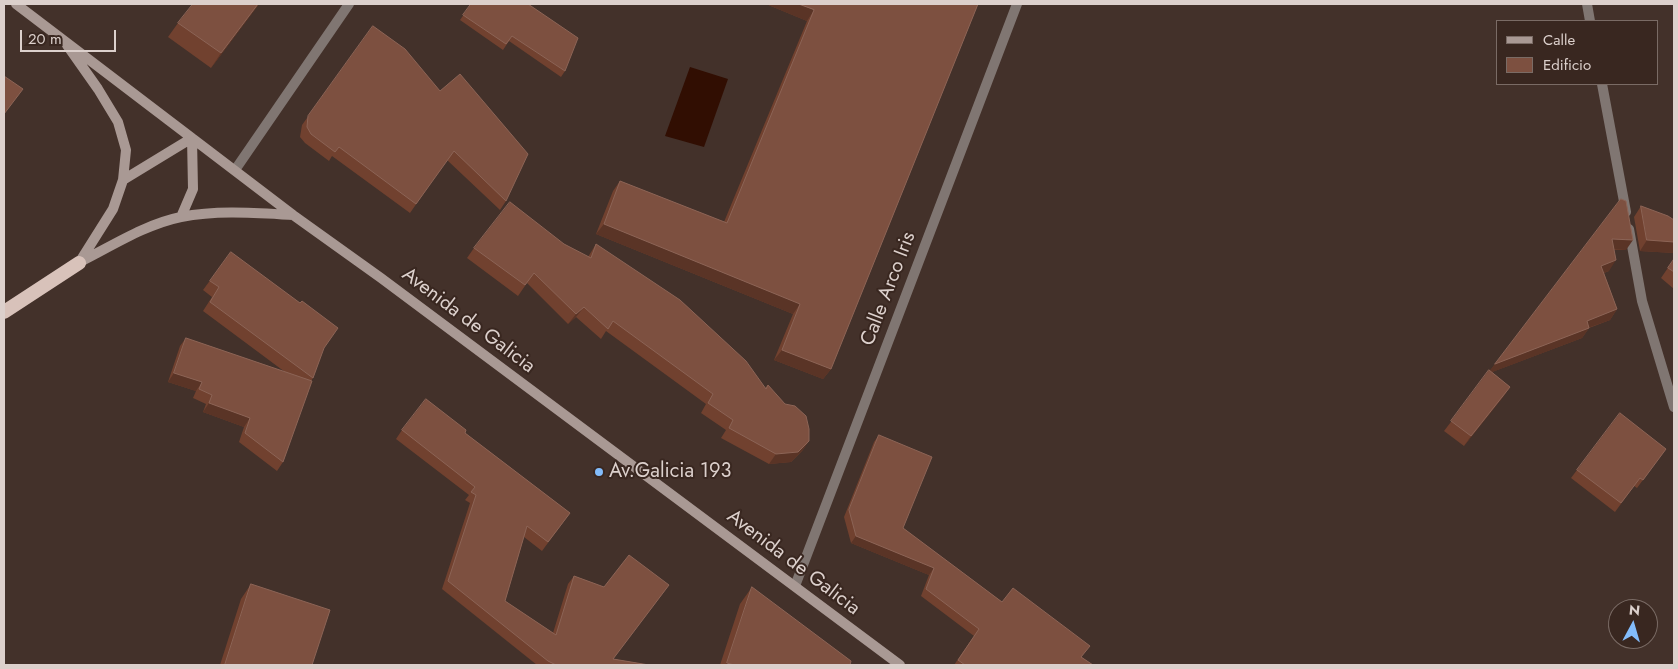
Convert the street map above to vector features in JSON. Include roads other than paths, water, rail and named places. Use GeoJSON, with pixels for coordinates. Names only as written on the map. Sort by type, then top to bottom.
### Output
{"type":"FeatureCollection","features":[{"type":"Feature","properties":{"kind":"highway"},"geometry":{"type":"LineString","coordinates":[[4,312],[79,263]]}},
{"type":"Feature","properties":{"kind":"main road","name":"Avenida de Galicia"},"geometry":{"type":"LineString","coordinates":[[16,4],[293,214],[900,665]]}},
{"type":"Feature","properties":{"kind":"main road"},"geometry":{"type":"LineString","coordinates":[[60,36],[98,89],[118,122],[126,150],[123,180],[113,209],[79,263]]}},
{"type":"Feature","properties":{"kind":"main road"},"geometry":{"type":"LineString","coordinates":[[123,180],[192,138]]}},
{"type":"Feature","properties":{"kind":"main road"},"geometry":{"type":"LineString","coordinates":[[181,217],[193,189],[192,138]]}},
{"type":"Feature","properties":{"kind":"main road"},"geometry":{"type":"LineString","coordinates":[[79,263],[150,227],[181,217],[228,212],[293,214]]}},
{"type":"Feature","properties":{"kind":"street"},"geometry":{"type":"LineString","coordinates":[[235,170],[349,4]]}},
{"type":"Feature","properties":{"kind":"street","name":"Calle Arco Iris"},"geometry":{"type":"LineString","coordinates":[[794,586],[1017,4]]}},
{"type":"Feature","properties":{"kind":"street"},"geometry":{"type":"LineString","coordinates":[[1587,4],[1590,20]]}},
{"type":"Feature","properties":{"kind":"street"},"geometry":{"type":"LineString","coordinates":[[1602,85],[1642,301],[1674,407]]}},
{"type":"Feature","properties":{"kind":"place","name":"Av.Galicia 193"},"geometry":{"type":"Point","coordinates":[599,472]}}]}
